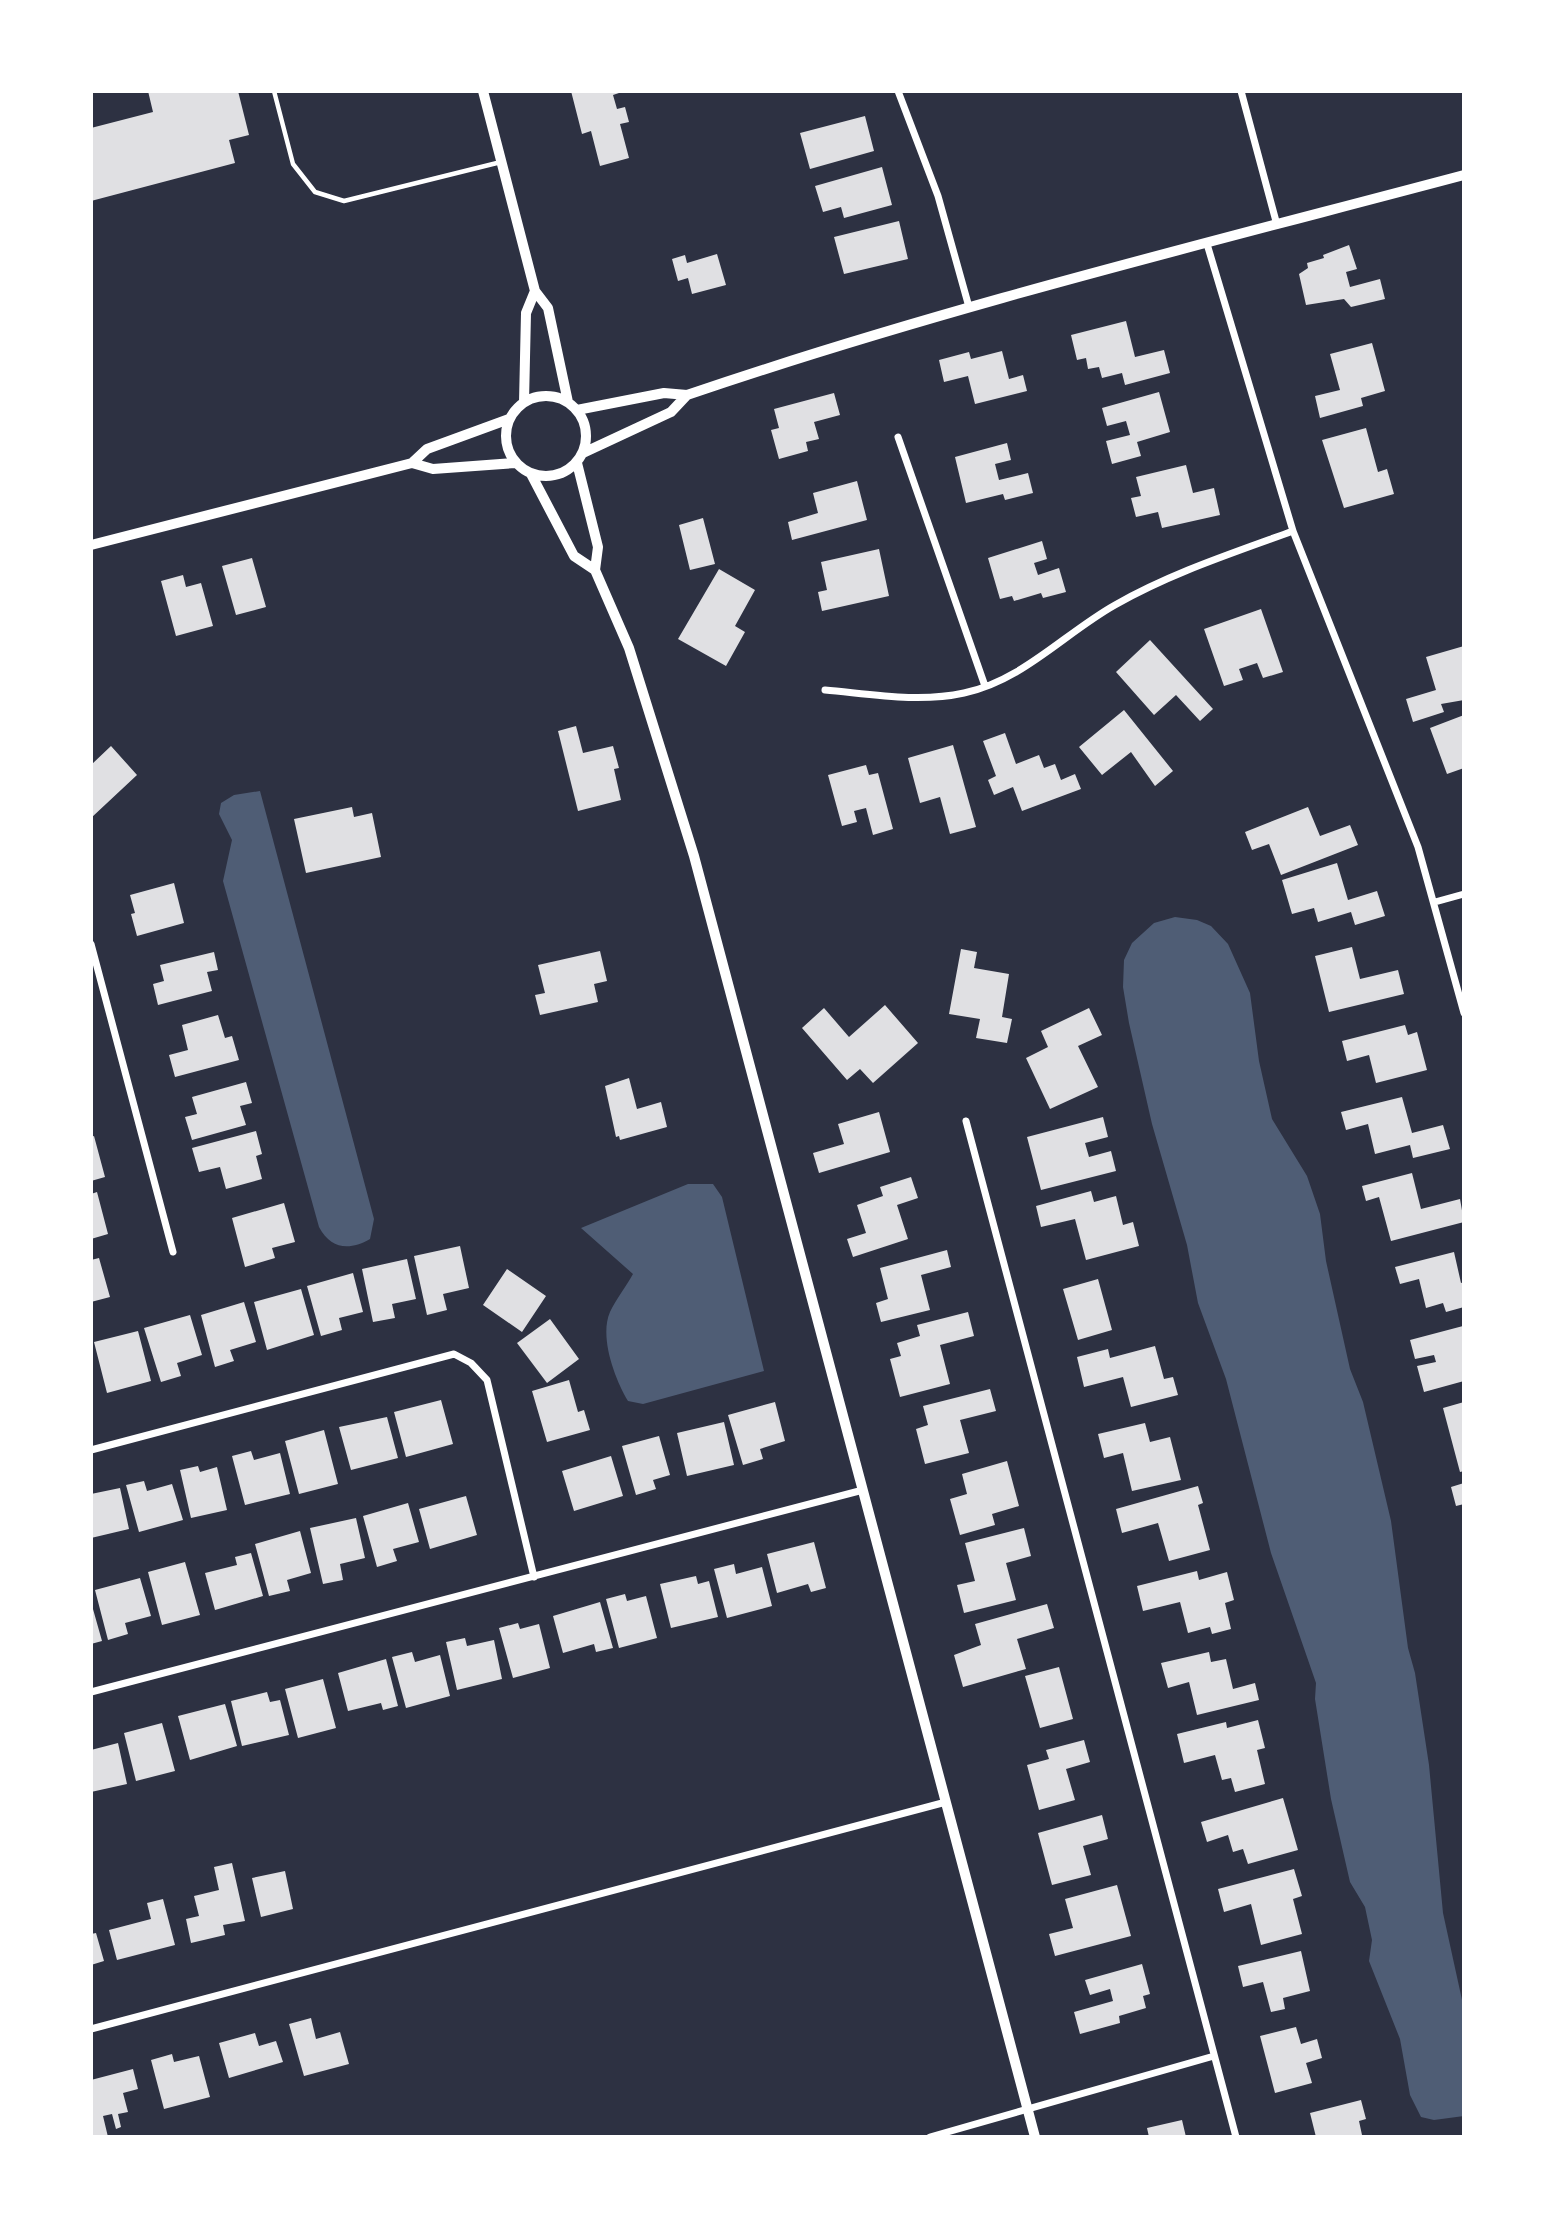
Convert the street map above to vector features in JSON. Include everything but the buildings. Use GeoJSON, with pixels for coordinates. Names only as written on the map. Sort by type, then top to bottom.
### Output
{"type":"FeatureCollection","features":[{"type":"Feature","properties":{"kind":"street"},"geometry":{"type":"LineString","coordinates":[[483,91],[535,291],[548,309],[573,406],[586,431],[580,458],[598,547],[595,570],[629,648],[694,856],[1035,2137]]}},
{"type":"Feature","properties":{"kind":"street"},"geometry":{"type":"LineString","coordinates":[[898,91],[938,196],[969,307]]}},
{"type":"Feature","properties":{"kind":"street"},"geometry":{"type":"LineString","coordinates":[[1241,91],[1277,225]]}},
{"type":"Feature","properties":{"kind":"street"},"geometry":{"type":"LineString","coordinates":[[91,545],[412,463],[427,449],[509,419],[524,402],[546,396],[573,406],[664,393],[687,395],[828,347],[969,307],[1464,175]]}},
{"type":"Feature","properties":{"kind":"street"},"geometry":{"type":"LineString","coordinates":[[1208,244],[1293,531],[1406,815],[1435,902],[1464,1013]]}},
{"type":"Feature","properties":{"kind":"street"},"geometry":{"type":"LineString","coordinates":[[524,402],[526,313],[535,291]]}},
{"type":"Feature","properties":{"kind":"street"},"geometry":{"type":"LineString","coordinates":[[531,474],[558,475],[580,458],[671,412],[687,395]]}},
{"type":"Feature","properties":{"kind":"street"},"geometry":{"type":"LineString","coordinates":[[509,419],[506,442],[515,463],[531,474],[575,556],[595,570]]}},
{"type":"Feature","properties":{"kind":"street"},"geometry":{"type":"LineString","coordinates":[[898,437],[985,686]]}},
{"type":"Feature","properties":{"kind":"street"},"geometry":{"type":"LineString","coordinates":[[412,463],[433,469],[515,463]]}},
{"type":"Feature","properties":{"kind":"street"},"geometry":{"type":"LineString","coordinates":[[825,690],[916,698],[963,694],[985,686],[1051,651],[1114,605],[1200,564],[1293,531]]}},
{"type":"Feature","properties":{"kind":"street"},"geometry":{"type":"LineString","coordinates":[[1435,902],[1464,894]]}},
{"type":"Feature","properties":{"kind":"street"},"geometry":{"type":"LineString","coordinates":[[91,944],[173,1252]]}},
{"type":"Feature","properties":{"kind":"street"},"geometry":{"type":"LineString","coordinates":[[966,1121],[1236,2137]]}},
{"type":"Feature","properties":{"kind":"street"},"geometry":{"type":"LineString","coordinates":[[91,1450],[454,1353],[471,1363],[487,1380],[534,1577]]}},
{"type":"Feature","properties":{"kind":"street"},"geometry":{"type":"LineString","coordinates":[[91,1692],[863,1490]]}},
{"type":"Feature","properties":{"kind":"street"},"geometry":{"type":"LineString","coordinates":[[91,2029],[946,1802]]}},
{"type":"Feature","properties":{"kind":"street"},"geometry":{"type":"LineString","coordinates":[[930,2137],[1214,2056]]}},
{"type":"Feature","properties":{"kind":"lane"},"geometry":{"type":"LineString","coordinates":[[274,91],[293,164],[315,192],[344,201],[501,162]]}},
{"type":"Feature","properties":{"kind":"water"},"geometry":{"type":"Polygon","coordinates":[[[260,791],[374,1219],[370,1239],[355,1245],[335,1244],[319,1227],[223,881],[232,840],[219,814],[221,803],[234,795],[260,791]]]}},
{"type":"Feature","properties":{"kind":"water"},"geometry":{"type":"Polygon","coordinates":[[[1175,917],[1197,920],[1211,926],[1228,944],[1250,993],[1259,1061],[1272,1119],[1307,1176],[1320,1214],[1326,1261],[1350,1369],[1363,1402],[1391,1521],[1408,1648],[1415,1673],[1429,1765],[1443,1913],[1464,2009],[1464,2116],[1434,2120],[1421,2117],[1410,2095],[1400,2039],[1369,1961],[1372,1940],[1365,1907],[1350,1882],[1331,1799],[1315,1699],[1316,1683],[1271,1553],[1226,1379],[1198,1303],[1187,1245],[1152,1124],[1129,1023],[1123,987],[1124,960],[1132,943],[1154,923],[1175,917]]]}},
{"type":"Feature","properties":{"kind":"water"},"geometry":{"type":"Polygon","coordinates":[[[688,1184],[713,1184],[722,1197],[764,1371],[643,1404],[628,1401],[610,1358],[606,1333],[610,1312],[633,1274],[581,1228],[688,1184]]]}}]}
